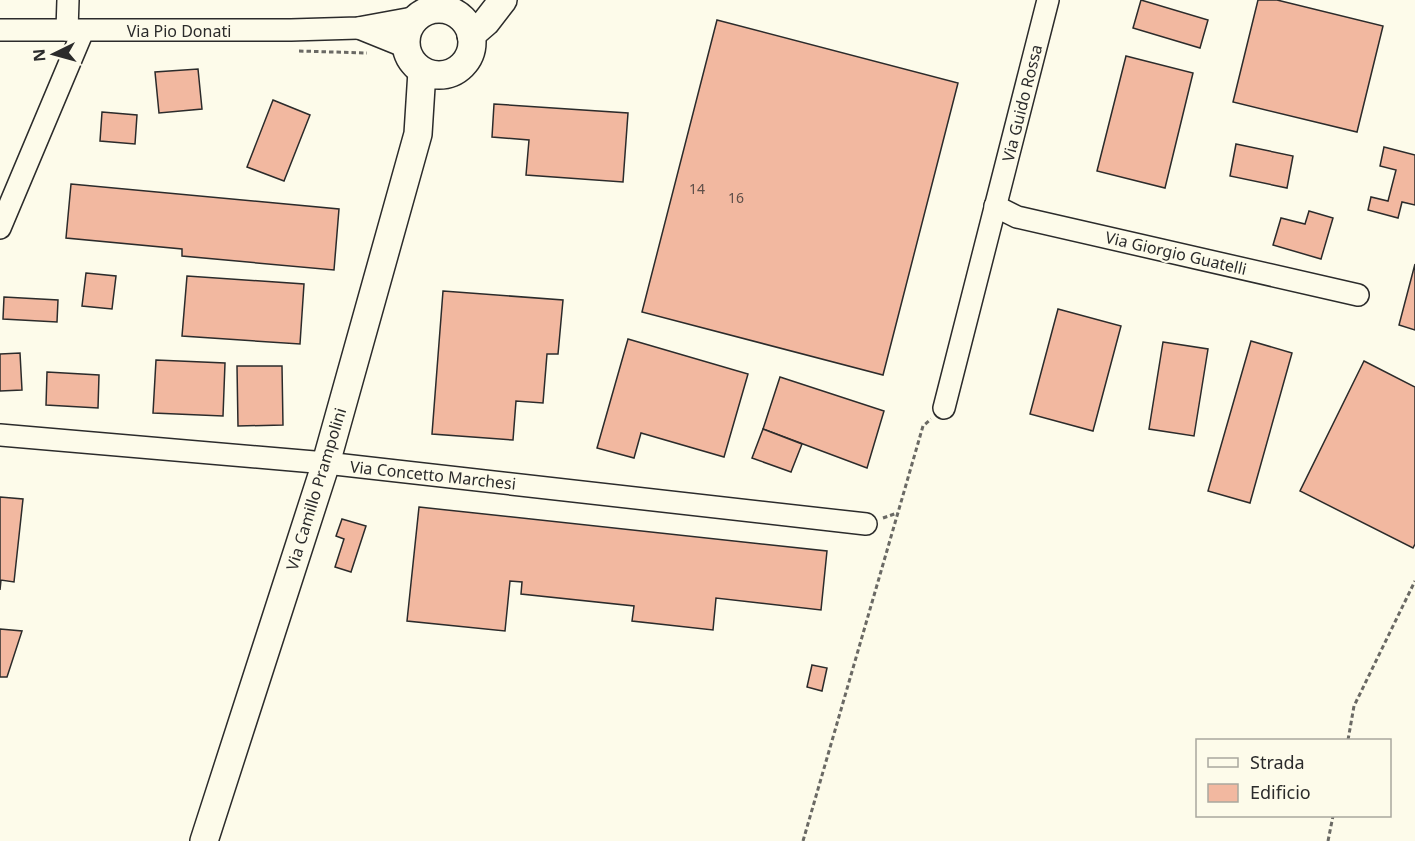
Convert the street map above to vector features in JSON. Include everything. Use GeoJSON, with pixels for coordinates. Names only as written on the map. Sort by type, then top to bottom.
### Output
{"type":"FeatureCollection","features":[{"type":"Feature","properties":{"kind":"main road"},"geometry":{"type":"LineString","coordinates":[[471,34],[486,22],[503,0]]}},
{"type":"Feature","properties":{"kind":"main road"},"geometry":{"type":"LineString","coordinates":[[434,9],[448,11],[459,16],[467,24],[471,34],[469,57],[460,68],[434,73],[414,63],[406,47],[408,30],[434,9]]}},
{"type":"Feature","properties":{"kind":"main road","name":"Via Camillo Prampolini"},"geometry":{"type":"LineString","coordinates":[[204,841],[326,463],[434,73]]}},
{"type":"Feature","properties":{"kind":"street"},"geometry":{"type":"LineString","coordinates":[[0,228],[75,31],[68,0]]}},
{"type":"Feature","properties":{"kind":"street","name":"Via Guido Rossa"},"geometry":{"type":"LineString","coordinates":[[944,408],[1048,0]]}},
{"type":"Feature","properties":{"kind":"street","name":"Via Pio Donati"},"geometry":{"type":"LineString","coordinates":[[0,30],[279,31],[358,28],[434,9]]}},
{"type":"Feature","properties":{"kind":"street","name":"Via Pio Donati"},"geometry":{"type":"LineString","coordinates":[[358,28],[406,47]]}},
{"type":"Feature","properties":{"kind":"street","name":"Via Giorgio Guatelli"},"geometry":{"type":"LineString","coordinates":[[995,206],[1017,217],[1358,295]]}},
{"type":"Feature","properties":{"kind":"street","name":"Via Concetto Marchesi"},"geometry":{"type":"LineString","coordinates":[[0,435],[326,463],[874,521]]}},
{"type":"Feature","properties":{"kind":"path"},"geometry":{"type":"LineString","coordinates":[[803,841],[923,426],[944,408]]}},
{"type":"Feature","properties":{"kind":"path"},"geometry":{"type":"LineString","coordinates":[[874,521],[897,513]]}},
{"type":"Feature","properties":{"kind":"path"},"geometry":{"type":"LineString","coordinates":[[1348,739],[1354,706],[1415,581]]}},
{"type":"Feature","properties":{"kind":"path"},"geometry":{"type":"LineString","coordinates":[[1328,841],[1333,817]]}},
{"type":"Feature","properties":{"kind":"building"},"geometry":{"type":"Polygon","coordinates":[[[1141,0],[1208,20],[1200,48],[1133,28],[1141,0]]]}},
{"type":"Feature","properties":{"kind":"building"},"geometry":{"type":"Polygon","coordinates":[[[1258,0],[1277,0],[1383,26],[1357,132],[1233,102],[1258,0]]]}},
{"type":"Feature","properties":{"kind":"building"},"geometry":{"type":"Polygon","coordinates":[[[717,20],[958,83],[883,375],[642,312],[717,20]]]}},
{"type":"Feature","properties":{"kind":"building"},"geometry":{"type":"Polygon","coordinates":[[[1126,56],[1193,73],[1165,188],[1097,171],[1126,56]]]}},
{"type":"Feature","properties":{"kind":"building"},"geometry":{"type":"Polygon","coordinates":[[[198,69],[202,109],[159,113],[155,72],[198,69]]]}},
{"type":"Feature","properties":{"kind":"building"},"geometry":{"type":"Polygon","coordinates":[[[273,100],[310,115],[284,181],[247,167],[273,100]]]}},
{"type":"Feature","properties":{"kind":"building"},"geometry":{"type":"Polygon","coordinates":[[[494,104],[628,113],[623,182],[526,175],[529,140],[492,137],[494,104]]]}},
{"type":"Feature","properties":{"kind":"building"},"geometry":{"type":"Polygon","coordinates":[[[102,112],[137,115],[135,144],[100,141],[102,112]]]}},
{"type":"Feature","properties":{"kind":"building"},"geometry":{"type":"Polygon","coordinates":[[[1236,144],[1293,156],[1287,188],[1230,176],[1236,144]]]}},
{"type":"Feature","properties":{"kind":"building"},"geometry":{"type":"Polygon","coordinates":[[[1384,147],[1415,155],[1415,205],[1402,202],[1398,218],[1368,210],[1371,197],[1388,201],[1396,170],[1380,166],[1384,147]]]}},
{"type":"Feature","properties":{"kind":"building"},"geometry":{"type":"Polygon","coordinates":[[[71,184],[339,209],[334,270],[182,256],[182,249],[66,238],[71,184]]]}},
{"type":"Feature","properties":{"kind":"building"},"geometry":{"type":"Polygon","coordinates":[[[1309,211],[1333,218],[1321,259],[1273,245],[1281,218],[1305,224],[1309,211]]]}},
{"type":"Feature","properties":{"kind":"building"},"geometry":{"type":"Polygon","coordinates":[[[1415,264],[1415,330],[1399,325],[1415,264]]]}},
{"type":"Feature","properties":{"kind":"building"},"geometry":{"type":"Polygon","coordinates":[[[86,273],[116,276],[112,309],[82,306],[86,273]]]}},
{"type":"Feature","properties":{"kind":"building"},"geometry":{"type":"Polygon","coordinates":[[[187,276],[304,284],[300,344],[182,336],[187,276]]]}},
{"type":"Feature","properties":{"kind":"building"},"geometry":{"type":"Polygon","coordinates":[[[443,291],[563,300],[558,354],[547,354],[543,403],[516,401],[513,440],[432,434],[443,291]]]}},
{"type":"Feature","properties":{"kind":"building"},"geometry":{"type":"Polygon","coordinates":[[[4,297],[58,300],[57,322],[3,319],[4,297]]]}},
{"type":"Feature","properties":{"kind":"building"},"geometry":{"type":"Polygon","coordinates":[[[1058,309],[1121,326],[1093,431],[1030,414],[1058,309]]]}},
{"type":"Feature","properties":{"kind":"building"},"geometry":{"type":"Polygon","coordinates":[[[628,339],[748,374],[724,457],[641,433],[634,458],[597,448],[628,339]]]}},
{"type":"Feature","properties":{"kind":"building"},"geometry":{"type":"Polygon","coordinates":[[[1251,341],[1292,353],[1250,503],[1208,491],[1251,341]]]}},
{"type":"Feature","properties":{"kind":"building"},"geometry":{"type":"Polygon","coordinates":[[[1163,342],[1208,349],[1194,436],[1149,429],[1163,342]]]}},
{"type":"Feature","properties":{"kind":"building"},"geometry":{"type":"Polygon","coordinates":[[[20,353],[22,390],[0,391],[0,354],[20,353]]]}},
{"type":"Feature","properties":{"kind":"building"},"geometry":{"type":"Polygon","coordinates":[[[156,360],[225,363],[223,416],[153,413],[156,360]]]}},
{"type":"Feature","properties":{"kind":"building"},"geometry":{"type":"Polygon","coordinates":[[[1364,361],[1415,387],[1415,544],[1413,548],[1300,491],[1364,361]]]}},
{"type":"Feature","properties":{"kind":"building"},"geometry":{"type":"Polygon","coordinates":[[[237,366],[282,366],[283,425],[238,426],[237,366]]]}},
{"type":"Feature","properties":{"kind":"building"},"geometry":{"type":"Polygon","coordinates":[[[47,372],[99,375],[98,408],[46,405],[47,372]]]}},
{"type":"Feature","properties":{"kind":"building"},"geometry":{"type":"Polygon","coordinates":[[[780,377],[884,411],[867,468],[763,429],[780,377]]]}},
{"type":"Feature","properties":{"kind":"building"},"geometry":{"type":"Polygon","coordinates":[[[763,429],[802,444],[791,472],[752,458],[763,429]]]}},
{"type":"Feature","properties":{"kind":"building"},"geometry":{"type":"Polygon","coordinates":[[[0,497],[23,499],[14,582],[1,580],[0,590],[0,497]]]}},
{"type":"Feature","properties":{"kind":"building"},"geometry":{"type":"Polygon","coordinates":[[[419,507],[827,551],[821,610],[716,598],[713,630],[632,621],[634,606],[521,594],[522,582],[510,581],[505,631],[407,621],[419,507]]]}},
{"type":"Feature","properties":{"kind":"building"},"geometry":{"type":"Polygon","coordinates":[[[342,519],[366,526],[351,572],[335,567],[344,539],[336,536],[342,519]]]}},
{"type":"Feature","properties":{"kind":"building"},"geometry":{"type":"Polygon","coordinates":[[[0,629],[22,631],[7,677],[0,677],[0,629]]]}},
{"type":"Feature","properties":{"kind":"building"},"geometry":{"type":"Polygon","coordinates":[[[812,665],[827,668],[822,691],[807,687],[812,665]]]}}]}
